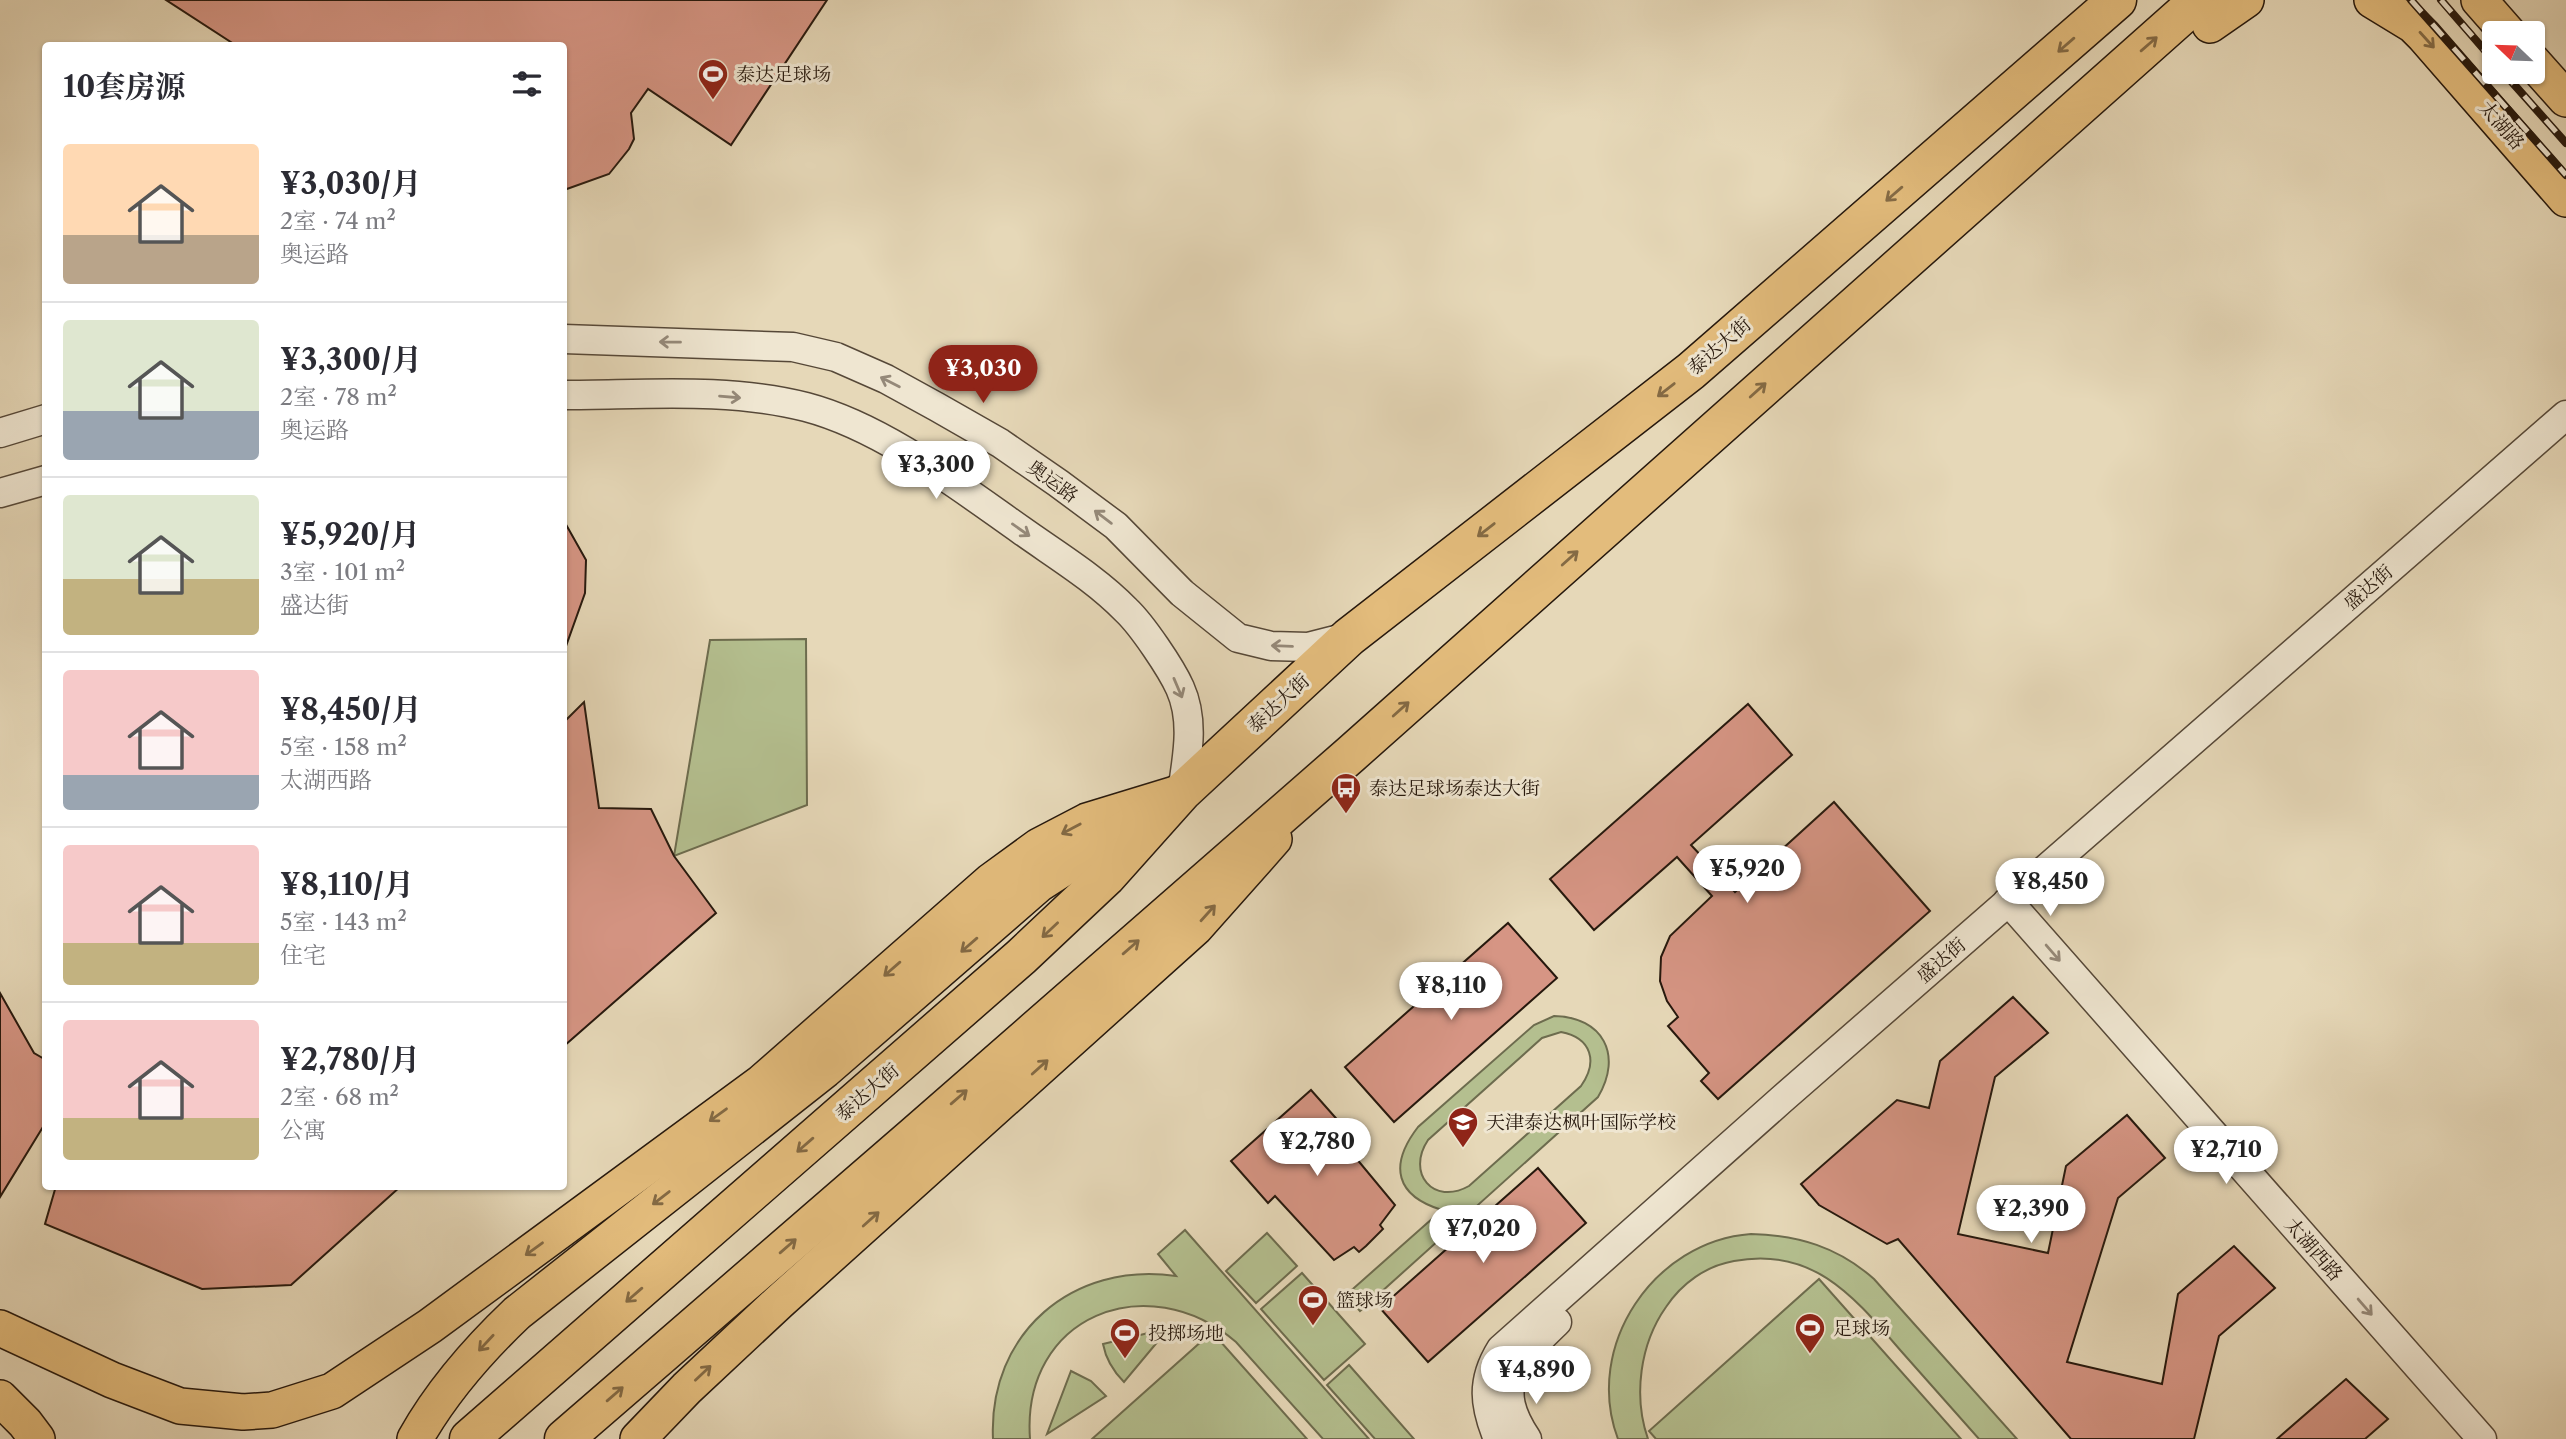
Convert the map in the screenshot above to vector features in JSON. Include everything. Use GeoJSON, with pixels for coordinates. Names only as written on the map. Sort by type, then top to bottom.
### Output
{"type":"FeatureCollection","features":[{"type":"Feature","properties":{"kind":"highway","name":"泰达大街"},"geometry":{"type":"LineString","coordinates":[[469,1439],[1021,957],[1106,877],[1182,792],[1349,637],[1691,371],[2117,0]]}},
{"type":"Feature","properties":{"kind":"highway"},"geometry":{"type":"LineString","coordinates":[[564,1439],[1350,755],[1955,215],[2204,13]]}},
{"type":"Feature","properties":{"kind":"main road"},"geometry":{"type":"LineString","coordinates":[[2204,13],[2246,0]]}},
{"type":"Feature","properties":{"kind":"main road","name":"太湖路"},"geometry":{"type":"LineString","coordinates":[[2372,0],[2413,25],[2424,36],[2566,199]]}},
{"type":"Feature","properties":{"kind":"main road"},"geometry":{"type":"LineString","coordinates":[[2479,0],[2497,21]]}},
{"type":"Feature","properties":{"kind":"main road"},"geometry":{"type":"LineString","coordinates":[[2545,76],[2566,99]]}},
{"type":"Feature","properties":{"kind":"main road"},"geometry":{"type":"LineString","coordinates":[[638,1439],[687,1388],[779,1302],[1196,927],[1350,755]]}},
{"type":"Feature","properties":{"kind":"main road"},"geometry":{"type":"LineString","coordinates":[[415,1439],[453,1381],[517,1313],[825,1070],[1040,884],[1182,792]]}},
{"type":"Feature","properties":{"kind":"main road"},"geometry":{"type":"LineString","coordinates":[[0,1328],[112,1380],[180,1406],[243,1412],[272,1409],[332,1391],[430,1326],[762,1083],[991,881],[1039,846],[1087,821],[1182,792]]}},
{"type":"Feature","properties":{"kind":"main road"},"geometry":{"type":"LineString","coordinates":[[0,1398],[37,1439]]}},
{"type":"Feature","properties":{"kind":"street","name":"奥运路"},"geometry":{"type":"LineString","coordinates":[[567,339],[793,347],[836,357],[886,379],[1000,443],[1116,526],[1182,593],[1238,638],[1272,646],[1308,647],[1349,637]]}},
{"type":"Feature","properties":{"kind":"street"},"geometry":{"type":"LineString","coordinates":[[567,395],[693,394],[752,398],[805,407],[846,420],[919,460],[1071,565],[1127,610],[1181,689],[1189,729],[1182,792]]}},
{"type":"Feature","properties":{"kind":"street","name":"盛达街"},"geometry":{"type":"LineString","coordinates":[[1498,1382],[1517,1366],[1530,1348],[1561,1318],[2013,907],[2566,415]]}},
{"type":"Feature","properties":{"kind":"street"},"geometry":{"type":"LineString","coordinates":[[0,433],[42,420]]}},
{"type":"Feature","properties":{"kind":"street","name":"盛达街"},"geometry":{"type":"LineString","coordinates":[[2013,907],[2566,434]]}},
{"type":"Feature","properties":{"kind":"street"},"geometry":{"type":"LineString","coordinates":[[0,493],[42,481]]}},
{"type":"Feature","properties":{"kind":"street","name":"太湖西路"},"geometry":{"type":"LineString","coordinates":[[2013,907],[2482,1439]]}},
{"type":"Feature","properties":{"kind":"street"},"geometry":{"type":"LineString","coordinates":[[1498,1382],[1486,1399],[1498,1439]]}},
{"type":"Feature","properties":{"kind":"street"},"geometry":{"type":"LineString","coordinates":[[1498,1382],[1527,1439]]}},
{"type":"Feature","properties":{"kind":"green space"},"geometry":{"type":"Polygon","coordinates":[[[806,639],[807,805],[674,856],[710,640],[806,639]]]}},
{"type":"Feature","properties":{"kind":"green space"},"geometry":{"type":"Polygon","coordinates":[[[1554,1016],[1585,1023],[1596,1031],[1604,1041],[1609,1067],[1598,1097],[1360,1311],[1346,1295],[1442,1210],[1415,1197],[1406,1188],[1400,1167],[1409,1141],[1418,1127],[1534,1025],[1554,1016]],[[1561,1032],[1542,1038],[1428,1140],[1420,1164],[1427,1183],[1444,1192],[1469,1186],[1581,1086],[1589,1068],[1589,1052],[1580,1040],[1561,1032]]]}},
{"type":"Feature","properties":{"kind":"green space"},"geometry":{"type":"Polygon","coordinates":[[[1185,1230],[1369,1439],[1323,1439],[1236,1342],[1201,1319],[1165,1308],[1129,1307],[1096,1316],[1068,1334],[1046,1361],[1033,1396],[1030,1439],[993,1439],[995,1401],[1005,1367],[1022,1337],[1044,1312],[1072,1293],[1103,1280],[1138,1274],[1176,1276],[1158,1254],[1185,1230]]]}},
{"type":"Feature","properties":{"kind":"green space","name":"篮球场"},"geometry":{"type":"Polygon","coordinates":[[[1267,1233],[1297,1266],[1256,1303],[1226,1271],[1267,1233]]]}},
{"type":"Feature","properties":{"kind":"green space"},"geometry":{"type":"Polygon","coordinates":[[[1751,1234],[1801,1240],[1832,1251],[1860,1268],[1874,1279],[2017,1439],[1979,1439],[1849,1295],[1810,1269],[1787,1261],[1762,1258],[1724,1263],[1704,1271],[1672,1298],[1650,1337],[1642,1371],[1641,1405],[1648,1439],[1618,1439],[1610,1404],[1610,1369],[1619,1335],[1635,1304],[1657,1277],[1684,1256],[1716,1241],[1751,1234]]]}},
{"type":"Feature","properties":{"kind":"green space","name":"篮球场"},"geometry":{"type":"Polygon","coordinates":[[[1302,1273],[1365,1344],[1324,1380],[1261,1309],[1302,1273]]]}},
{"type":"Feature","properties":{"kind":"green space","name":"足球场"},"geometry":{"type":"Polygon","coordinates":[[[1819,1279],[1961,1439],[1656,1439],[1649,1431],[1819,1279]]]}},
{"type":"Feature","properties":{"kind":"green space","name":"投掷场地"},"geometry":{"type":"Polygon","coordinates":[[[1169,1328],[1124,1382],[1110,1365],[1103,1344],[1169,1328]]]}},
{"type":"Feature","properties":{"kind":"green space"},"geometry":{"type":"Polygon","coordinates":[[[1212,1332],[1307,1439],[1092,1439],[1212,1332]]]}},
{"type":"Feature","properties":{"kind":"green space"},"geometry":{"type":"Polygon","coordinates":[[[1349,1365],[1414,1439],[1375,1439],[1327,1385],[1349,1365]]]}},
{"type":"Feature","properties":{"kind":"green space"},"geometry":{"type":"Polygon","coordinates":[[[1071,1371],[1091,1381],[1106,1396],[1047,1434],[1071,1371]]]}},
{"type":"Feature","properties":{"kind":"building","name":"泰达足球场"},"geometry":{"type":"Polygon","coordinates":[[[166,0],[827,0],[731,145],[648,89],[631,113],[634,139],[609,174],[567,189],[567,42],[231,42],[166,0]]]}},
{"type":"Feature","properties":{"kind":"building"},"geometry":{"type":"Polygon","coordinates":[[[567,526],[586,560],[585,593],[567,643],[567,526]]]}},
{"type":"Feature","properties":{"kind":"building"},"geometry":{"type":"Polygon","coordinates":[[[584,702],[599,808],[651,809],[674,856],[716,913],[567,1043],[567,719],[584,702]]]}},
{"type":"Feature","properties":{"kind":"building"},"geometry":{"type":"Polygon","coordinates":[[[1748,704],[1792,755],[1691,845],[1735,892],[1834,802],[1930,911],[1718,1099],[1701,1081],[1709,1073],[1668,1026],[1678,1017],[1667,1001],[1660,981],[1661,957],[1670,936],[1712,896],[1677,857],[1594,930],[1550,879],[1748,704]]]}},
{"type":"Feature","properties":{"kind":"building"},"geometry":{"type":"Polygon","coordinates":[[[1508,923],[1557,978],[1394,1122],[1345,1067],[1508,923]]]}},
{"type":"Feature","properties":{"kind":"building"},"geometry":{"type":"Polygon","coordinates":[[[0,993],[34,1053],[42,1058],[42,1129],[0,1197],[0,993]]]}},
{"type":"Feature","properties":{"kind":"building"},"geometry":{"type":"Polygon","coordinates":[[[2013,997],[2048,1033],[1995,1077],[1958,1234],[2048,1253],[2066,1166],[2127,1115],[2165,1158],[2118,1198],[2067,1362],[2162,1384],[2178,1294],[2234,1246],[2275,1288],[2219,1336],[2194,1439],[2071,1439],[1898,1239],[1887,1244],[1819,1205],[1801,1184],[1897,1100],[1929,1108],[1940,1061],[2013,997]]]}},
{"type":"Feature","properties":{"kind":"building"},"geometry":{"type":"Polygon","coordinates":[[[1311,1090],[1349,1133],[1341,1140],[1395,1205],[1380,1225],[1383,1229],[1366,1246],[1359,1252],[1354,1247],[1334,1260],[1275,1196],[1268,1203],[1231,1161],[1311,1090]]]}},
{"type":"Feature","properties":{"kind":"building"},"geometry":{"type":"Polygon","coordinates":[[[1538,1168],[1586,1223],[1428,1362],[1380,1308],[1538,1168]]]}},
{"type":"Feature","properties":{"kind":"building"},"geometry":{"type":"Polygon","coordinates":[[[55,1190],[397,1190],[291,1285],[202,1289],[45,1224],[55,1190]]]}},
{"type":"Feature","properties":{"kind":"building"},"geometry":{"type":"Polygon","coordinates":[[[2346,1379],[2388,1419],[2365,1439],[2277,1439],[2346,1379]]]}},
{"type":"Feature","properties":{"kind":"railway"},"geometry":{"type":"LineString","coordinates":[[2411,0],[2566,175]]}},
{"type":"Feature","properties":{"kind":"railway"},"geometry":{"type":"LineString","coordinates":[[2441,0],[2482,47]]}},
{"type":"Feature","properties":{"kind":"railway"},"geometry":{"type":"LineString","coordinates":[[2514,84],[2566,143]]}},
{"type":"Feature","properties":{"kind":"place","name":"泰达足球场"},"geometry":{"type":"Point","coordinates":[713,101]}},
{"type":"Feature","properties":{"kind":"place","name":"泰达足球场泰达大街"},"geometry":{"type":"Point","coordinates":[1346,815]}},
{"type":"Feature","properties":{"kind":"place","name":"天津泰达枫叶国际学校"},"geometry":{"type":"Point","coordinates":[1463,1149]}},
{"type":"Feature","properties":{"kind":"place","name":"篮球场"},"geometry":{"type":"Point","coordinates":[1313,1327]}},
{"type":"Feature","properties":{"kind":"place","name":"足球场"},"geometry":{"type":"Point","coordinates":[1810,1355]}},
{"type":"Feature","properties":{"kind":"place","name":"投掷场地"},"geometry":{"type":"Point","coordinates":[1125,1360]}}]}
